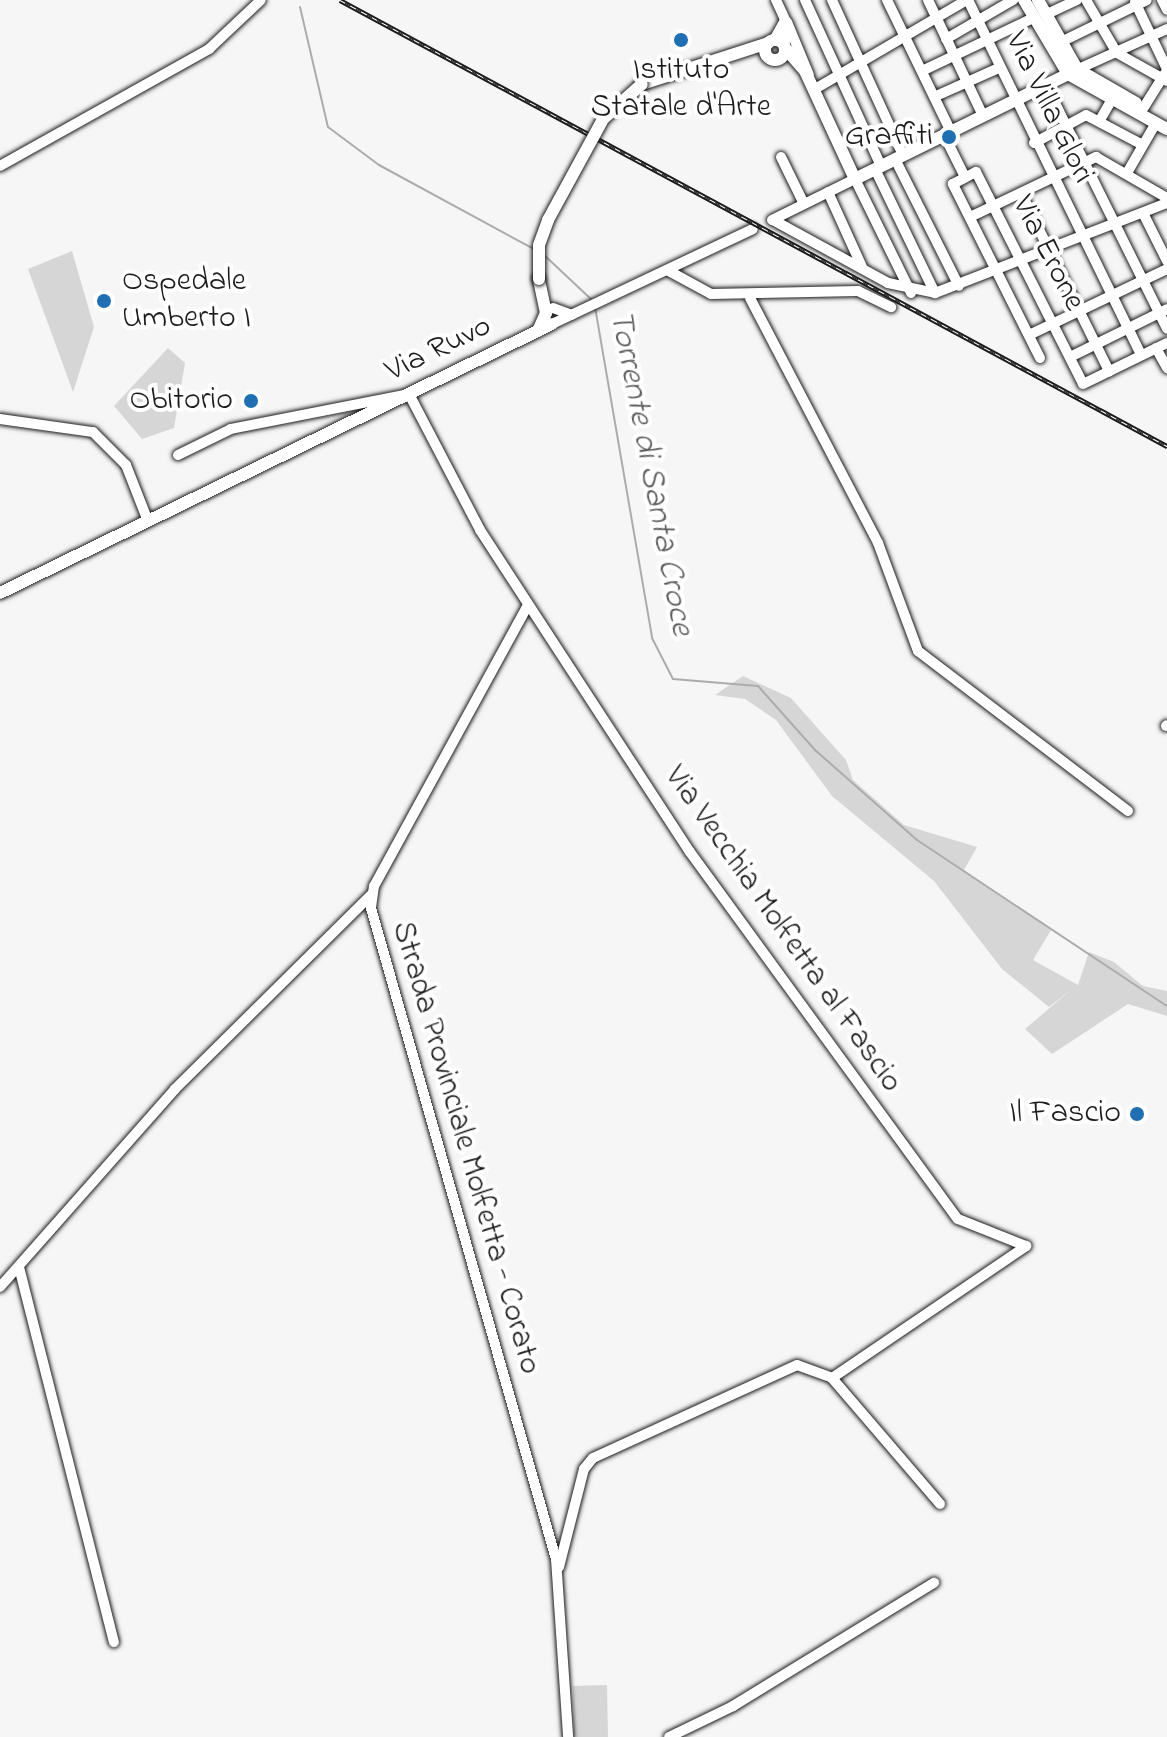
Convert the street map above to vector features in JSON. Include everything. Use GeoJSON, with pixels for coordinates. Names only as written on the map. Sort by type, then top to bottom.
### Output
{"type":"FeatureCollection","features":[{"type":"Feature","properties":{"kind":"main road"},"geometry":{"type":"LineString","coordinates":[[1024,0],[1033,18],[1072,72],[1112,99],[1163,124]]}},
{"type":"Feature","properties":{"kind":"main road"},"geometry":{"type":"LineString","coordinates":[[1038,0],[1063,41],[1072,72],[1144,107],[1163,124]]}},
{"type":"Feature","properties":{"kind":"main road"},"geometry":{"type":"LineString","coordinates":[[778,44],[809,79],[855,179],[1072,72]]}},
{"type":"Feature","properties":{"kind":"main road"},"geometry":{"type":"LineString","coordinates":[[550,315],[542,285],[539,245],[548,220],[603,119],[642,84],[778,44]]}},
{"type":"Feature","properties":{"kind":"main road"},"geometry":{"type":"LineString","coordinates":[[774,59],[778,44]]}},
{"type":"Feature","properties":{"kind":"main road"},"geometry":{"type":"LineString","coordinates":[[732,58],[774,59],[809,79]]}},
{"type":"Feature","properties":{"kind":"main road","name":"Via Ruvo"},"geometry":{"type":"LineString","coordinates":[[0,593],[538,331],[550,315]]}},
{"type":"Feature","properties":{"kind":"street"},"geometry":{"type":"LineString","coordinates":[[0,166],[209,49],[261,0]]}},
{"type":"Feature","properties":{"kind":"street"},"geometry":{"type":"LineString","coordinates":[[776,0],[809,79],[839,75],[967,0]]}},
{"type":"Feature","properties":{"kind":"street"},"geometry":{"type":"LineString","coordinates":[[805,0],[935,293]]}},
{"type":"Feature","properties":{"kind":"street"},"geometry":{"type":"LineString","coordinates":[[832,0],[899,157],[959,286]]}},
{"type":"Feature","properties":{"kind":"street"},"geometry":{"type":"LineString","coordinates":[[928,0],[983,116]]}},
{"type":"Feature","properties":{"kind":"street","name":"Via Villa Glori"},"geometry":{"type":"LineString","coordinates":[[967,0],[1013,101],[1141,355]]}},
{"type":"Feature","properties":{"kind":"street"},"geometry":{"type":"LineString","coordinates":[[946,39],[1013,0]]}},
{"type":"Feature","properties":{"kind":"street"},"geometry":{"type":"LineString","coordinates":[[1047,14],[1077,0]]}},
{"type":"Feature","properties":{"kind":"street"},"geometry":{"type":"LineString","coordinates":[[1086,0],[1117,53],[1165,75]]}},
{"type":"Feature","properties":{"kind":"street"},"geometry":{"type":"LineString","coordinates":[[1162,0],[1167,10]]}},
{"type":"Feature","properties":{"kind":"street"},"geometry":{"type":"LineString","coordinates":[[891,1],[936,96],[947,134],[965,177]]}},
{"type":"Feature","properties":{"kind":"street"},"geometry":{"type":"LineString","coordinates":[[1063,41],[1139,2],[1165,75]]}},
{"type":"Feature","properties":{"kind":"street"},"geometry":{"type":"LineString","coordinates":[[924,70],[1033,18]]}},
{"type":"Feature","properties":{"kind":"street"},"geometry":{"type":"LineString","coordinates":[[778,44],[785,19]]}},
{"type":"Feature","properties":{"kind":"street"},"geometry":{"type":"LineString","coordinates":[[1072,72],[1167,29]]}},
{"type":"Feature","properties":{"kind":"street"},"geometry":{"type":"LineString","coordinates":[[936,96],[999,68]]}},
{"type":"Feature","properties":{"kind":"street"},"geometry":{"type":"LineString","coordinates":[[1144,107],[1165,75]]}},
{"type":"Feature","properties":{"kind":"street"},"geometry":{"type":"LineString","coordinates":[[1046,85],[1143,281],[1163,311],[1167,329]]}},
{"type":"Feature","properties":{"kind":"street"},"geometry":{"type":"LineString","coordinates":[[1100,120],[1112,99]]}},
{"type":"Feature","properties":{"kind":"street"},"geometry":{"type":"LineString","coordinates":[[1034,143],[1086,115],[1143,145]]}},
{"type":"Feature","properties":{"kind":"street"},"geometry":{"type":"LineString","coordinates":[[1127,173],[1143,145],[1163,124]]}},
{"type":"Feature","properties":{"kind":"street"},"geometry":{"type":"LineString","coordinates":[[781,157],[804,204]]}},
{"type":"Feature","properties":{"kind":"street"},"geometry":{"type":"LineString","coordinates":[[1040,358],[970,217],[1096,157],[1165,198]]}},
{"type":"Feature","properties":{"kind":"street","name":"Via Erone"},"geometry":{"type":"LineString","coordinates":[[970,217],[953,184],[976,172],[1024,261],[1083,384],[1109,371]]}},
{"type":"Feature","properties":{"kind":"street"},"geometry":{"type":"LineString","coordinates":[[911,293],[855,179],[772,220],[911,293],[935,293],[1143,213],[1165,198],[1167,182]]}},
{"type":"Feature","properties":{"kind":"street"},"geometry":{"type":"LineString","coordinates":[[828,192],[862,267]]}},
{"type":"Feature","properties":{"kind":"street"},"geometry":{"type":"LineString","coordinates":[[1021,193],[1109,371],[1167,343]]}},
{"type":"Feature","properties":{"kind":"street"},"geometry":{"type":"LineString","coordinates":[[1143,213],[1167,261]]}},
{"type":"Feature","properties":{"kind":"street","name":"Via Ruvo"},"geometry":{"type":"LineString","coordinates":[[550,315],[576,314],[753,229]]}},
{"type":"Feature","properties":{"kind":"street"},"geometry":{"type":"LineString","coordinates":[[1029,335],[1167,269]]}},
{"type":"Feature","properties":{"kind":"street"},"geometry":{"type":"LineString","coordinates":[[667,270],[711,294],[750,298],[858,291],[891,307]]}},
{"type":"Feature","properties":{"kind":"street"},"geometry":{"type":"LineString","coordinates":[[750,298],[878,543],[918,651],[1128,811]]}},
{"type":"Feature","properties":{"kind":"street"},"geometry":{"type":"LineString","coordinates":[[1070,357],[1163,311]]}},
{"type":"Feature","properties":{"kind":"street"},"geometry":{"type":"LineString","coordinates":[[1156,348],[1167,368]]}},
{"type":"Feature","properties":{"kind":"street"},"geometry":{"type":"LineString","coordinates":[[178,455],[231,429],[409,394]]}},
{"type":"Feature","properties":{"kind":"street","name":"Via Vecchia Molfetta al Fascio"},"geometry":{"type":"LineString","coordinates":[[409,394],[528,605],[690,852],[958,1219],[1026,1246],[832,1378]]}},
{"type":"Feature","properties":{"kind":"street"},"geometry":{"type":"LineString","coordinates":[[0,419],[93,432],[126,465],[148,521]]}},
{"type":"Feature","properties":{"kind":"street","name":"Strada Provinciale Molfetta - Corato"},"geometry":{"type":"LineString","coordinates":[[528,605],[371,895],[558,1573],[568,1737]]}},
{"type":"Feature","properties":{"kind":"street"},"geometry":{"type":"LineString","coordinates":[[0,1287],[175,1089],[371,895]]}},
{"type":"Feature","properties":{"kind":"street"},"geometry":{"type":"LineString","coordinates":[[19,1267],[114,1642]]}},
{"type":"Feature","properties":{"kind":"street"},"geometry":{"type":"LineString","coordinates":[[558,1573],[593,1458],[797,1365],[832,1378],[940,1504]]}},
{"type":"Feature","properties":{"kind":"street"},"geometry":{"type":"LineString","coordinates":[[669,1737],[733,1706],[934,1583]]}},
{"type":"Feature","properties":{"kind":"shaded area"},"geometry":{"type":"Polygon","coordinates":[[[72,251],[94,327],[73,392],[28,269],[72,251]]]}},
{"type":"Feature","properties":{"kind":"shaded area"},"geometry":{"type":"Polygon","coordinates":[[[168,348],[185,363],[174,428],[142,439],[114,406],[168,348]]]}},
{"type":"Feature","properties":{"kind":"shaded area"},"geometry":{"type":"Polygon","coordinates":[[[743,676],[791,698],[846,760],[853,780],[904,825],[977,847],[964,870],[1051,930],[1033,960],[1078,985],[1089,952],[1114,962],[1143,986],[1167,991],[1167,1016],[1128,1004],[1052,1054],[1025,1029],[1072,989],[1049,1007],[1002,969],[934,881],[832,796],[776,720],[745,699],[715,695],[743,676]]]}},
{"type":"Feature","properties":{"kind":"shaded area"},"geometry":{"type":"Polygon","coordinates":[[[607,1685],[608,1737],[574,1737],[573,1686],[607,1685]]]}},
{"type":"Feature","properties":{"kind":"waterway","name":"Torrente di Santa Croce"},"geometry":{"type":"LineString","coordinates":[[300,7],[328,127],[379,165],[534,249]]}},
{"type":"Feature","properties":{"kind":"waterway","name":"Torrente di Santa Croce"},"geometry":{"type":"LineString","coordinates":[[543,254],[593,301]]}},
{"type":"Feature","properties":{"kind":"waterway","name":"Torrente di Santa Croce"},"geometry":{"type":"LineString","coordinates":[[595,307],[652,638],[673,679],[758,686],[815,750],[917,840],[1167,1006]]}},
{"type":"Feature","properties":{"kind":"railway"},"geometry":{"type":"LineString","coordinates":[[340,0],[1167,446]]}},
{"type":"Feature","properties":{"kind":"place","name":"Istituto Statale d'Arte"},"geometry":{"type":"Point","coordinates":[681,40]}},
{"type":"Feature","properties":{"kind":"place","name":"Graffiti"},"geometry":{"type":"Point","coordinates":[949,137]}},
{"type":"Feature","properties":{"kind":"place","name":"Ospedale Umberto I"},"geometry":{"type":"Point","coordinates":[104,301]}},
{"type":"Feature","properties":{"kind":"place","name":"Obitorio"},"geometry":{"type":"Point","coordinates":[251,401]}},
{"type":"Feature","properties":{"kind":"place","name":"Il Fascio"},"geometry":{"type":"Point","coordinates":[1137,1114]}}]}
